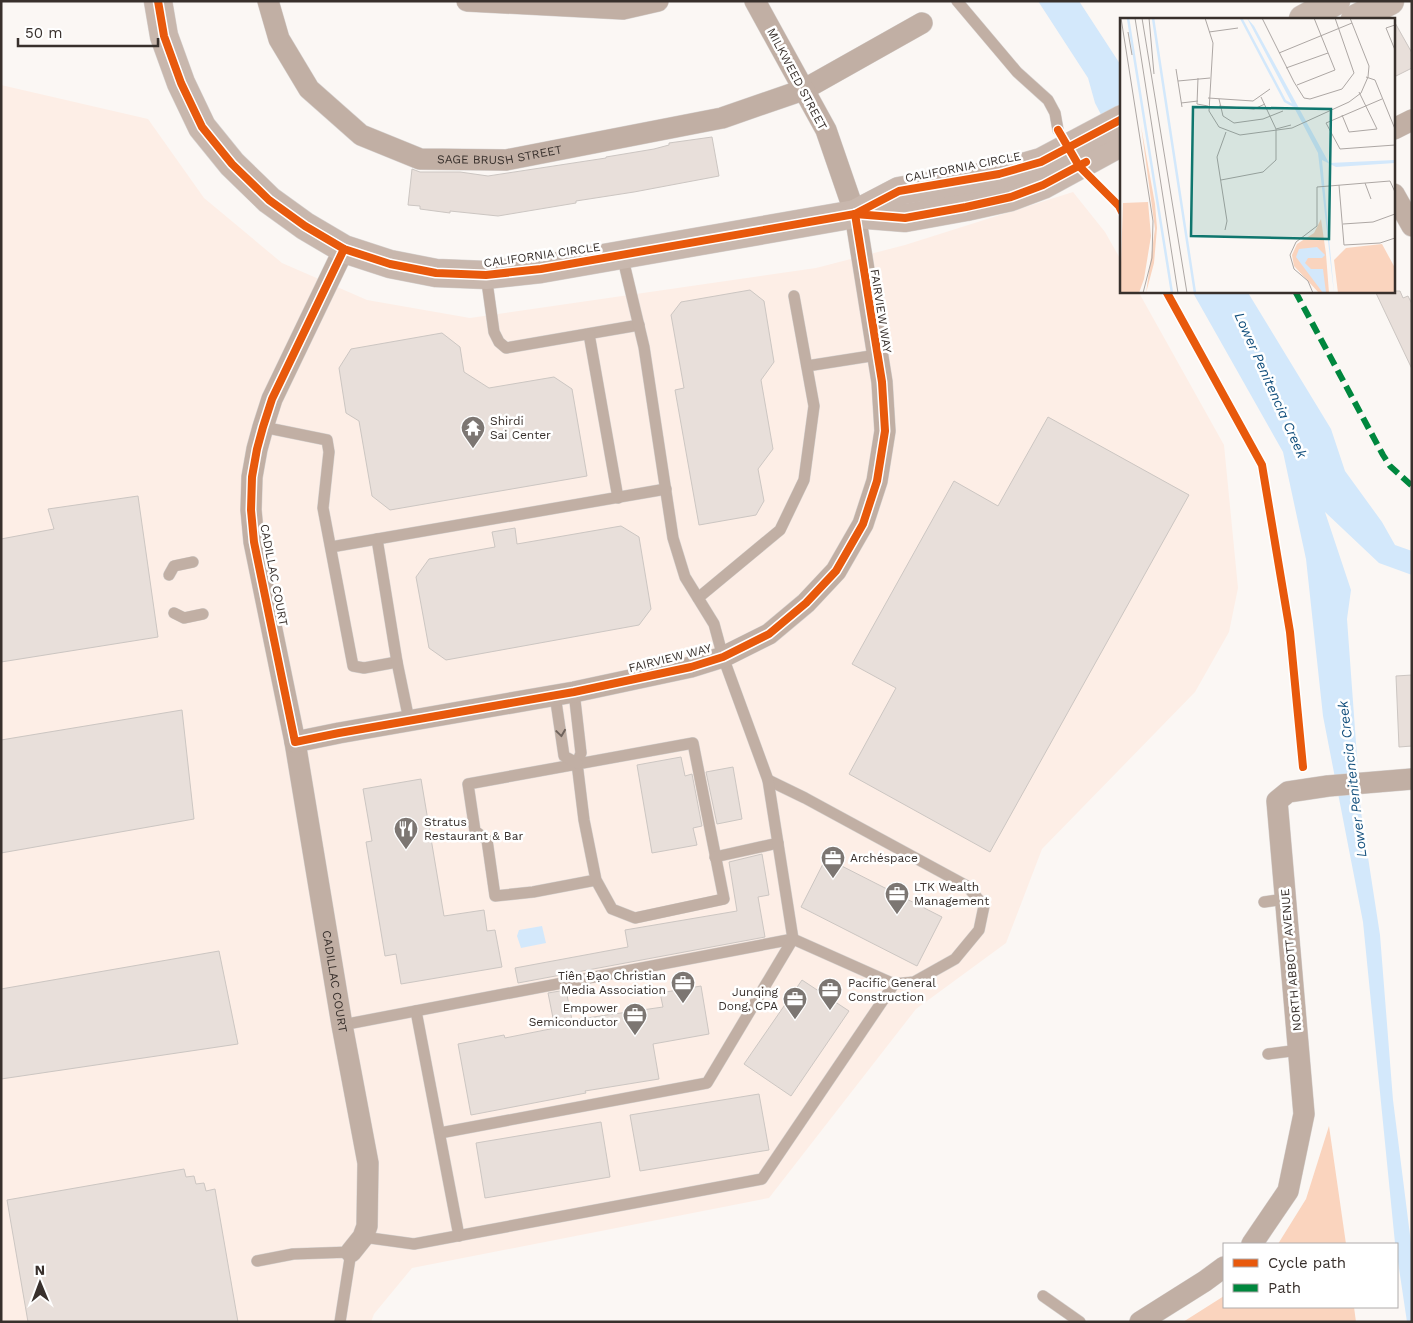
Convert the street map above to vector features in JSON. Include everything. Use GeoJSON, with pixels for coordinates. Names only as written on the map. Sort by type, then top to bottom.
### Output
{"type":"FeatureCollection","features":[{"type":"Feature","properties":{"kind":"street","name":"CALIFORNIA CIRCLE"},"geometry":{"type":"LineString","coordinates":[[158,1],[164,36],[181,83],[202,127],[232,164],[269,200],[305,226],[344,249],[390,264],[436,273],[486,275],[541,269],[855,214],[905,218],[966,207],[1019,194],[1042,185],[1073,146]]}},
{"type":"Feature","properties":{"kind":"street","name":"SAGE BRUSH STREET"},"geometry":{"type":"LineString","coordinates":[[268,1],[279,39],[309,88],[361,135],[420,159],[506,160],[722,118],[803,90],[922,23]]}},
{"type":"Feature","properties":{"kind":"street"},"geometry":{"type":"LineString","coordinates":[[467,1],[623,9],[658,1]]}},
{"type":"Feature","properties":{"kind":"street","name":"MILKWEED STREET"},"geometry":{"type":"LineString","coordinates":[[755,1],[826,130],[855,214]]}},
{"type":"Feature","properties":{"kind":"street"},"geometry":{"type":"LineString","coordinates":[[1306,18],[1336,1]]}},
{"type":"Feature","properties":{"kind":"street"},"geometry":{"type":"LineString","coordinates":[[1357,18],[1390,1]]}},
{"type":"Feature","properties":{"kind":"street"},"geometry":{"type":"LineString","coordinates":[[1073,146],[1120,119]]}},
{"type":"Feature","properties":{"kind":"street"},"geometry":{"type":"LineString","coordinates":[[1396,128],[1412,120]]}},
{"type":"Feature","properties":{"kind":"street"},"geometry":{"type":"LineString","coordinates":[[1073,146],[1120,142]]}},
{"type":"Feature","properties":{"kind":"street"},"geometry":{"type":"LineString","coordinates":[[1396,198],[1412,226]]}},
{"type":"Feature","properties":{"kind":"street","name":"FAIRVIEW WAY"},"geometry":{"type":"LineString","coordinates":[[295,742],[565,693],[691,667],[723,657],[769,634],[806,603],[836,571],[862,524],[877,481],[885,431],[884,400],[855,214]]}},
{"type":"Feature","properties":{"kind":"street","name":"CADILLAC COURT"},"geometry":{"type":"LineString","coordinates":[[344,249],[272,399],[257,449],[252,477],[252,518],[254,542],[295,742],[342,1025],[368,1163],[367,1226],[357,1245]]}},
{"type":"Feature","properties":{"kind":"street","name":"NORTH ABBOTT AVENUE"},"geometry":{"type":"LineString","coordinates":[[1253,1243],[1288,1191],[1304,1114],[1277,801],[1288,792],[1328,786],[1412,779]]}},
{"type":"Feature","properties":{"kind":"street"},"geometry":{"type":"LineString","coordinates":[[1140,1322],[1223,1268]]}},
{"type":"Feature","properties":{"kind":"lane"},"geometry":{"type":"LineString","coordinates":[[957,1],[1018,72],[1048,100],[1073,146]]}},
{"type":"Feature","properties":{"kind":"lane"},"geometry":{"type":"LineString","coordinates":[[440,1133],[707,1083],[793,939],[768,780],[723,657],[714,624],[685,577],[676,546],[644,347],[622,255]]}},
{"type":"Feature","properties":{"kind":"lane"},"geometry":{"type":"LineString","coordinates":[[486,275],[494,332],[499,342],[506,348],[639,325]]}},
{"type":"Feature","properties":{"kind":"lane"},"geometry":{"type":"LineString","coordinates":[[698,598],[780,530],[804,480],[814,406],[794,296]]}},
{"type":"Feature","properties":{"kind":"lane"},"geometry":{"type":"LineString","coordinates":[[589,334],[618,498]]}},
{"type":"Feature","properties":{"kind":"lane"},"geometry":{"type":"LineString","coordinates":[[807,366],[877,355]]}},
{"type":"Feature","properties":{"kind":"lane"},"geometry":{"type":"LineString","coordinates":[[263,427],[326,440],[328,452],[323,508],[353,666],[364,668],[397,662]]}},
{"type":"Feature","properties":{"kind":"lane"},"geometry":{"type":"LineString","coordinates":[[331,546],[666,489]]}},
{"type":"Feature","properties":{"kind":"lane"},"geometry":{"type":"LineString","coordinates":[[377,538],[397,662],[409,720]]}},
{"type":"Feature","properties":{"kind":"lane"},"geometry":{"type":"LineString","coordinates":[[169,575],[174,566],[193,562]]}},
{"type":"Feature","properties":{"kind":"lane"},"geometry":{"type":"LineString","coordinates":[[174,612],[184,618],[203,614]]}},
{"type":"Feature","properties":{"kind":"lane"},"geometry":{"type":"LineString","coordinates":[[565,693],[564,756],[577,763]]}},
{"type":"Feature","properties":{"kind":"lane"},"geometry":{"type":"LineString","coordinates":[[565,693],[581,753],[577,763],[584,820],[596,880],[612,909],[636,918],[724,899],[693,743],[577,763],[468,784],[475,831],[487,840],[495,896],[533,892],[596,880]]}},
{"type":"Feature","properties":{"kind":"lane"},"geometry":{"type":"LineString","coordinates":[[342,1025],[793,939],[894,984],[914,982],[955,959],[980,930],[984,906],[967,886],[805,798],[768,780]]}},
{"type":"Feature","properties":{"kind":"lane"},"geometry":{"type":"LineString","coordinates":[[716,857],[778,843]]}},
{"type":"Feature","properties":{"kind":"lane"},"geometry":{"type":"LineString","coordinates":[[1264,902],[1285,899]]}},
{"type":"Feature","properties":{"kind":"lane"},"geometry":{"type":"LineString","coordinates":[[257,1261],[357,1245],[414,1244],[762,1179],[894,984]]}},
{"type":"Feature","properties":{"kind":"lane"},"geometry":{"type":"LineString","coordinates":[[416,1010],[459,1236]]}},
{"type":"Feature","properties":{"kind":"lane"},"geometry":{"type":"LineString","coordinates":[[1268,1054],[1298,1050]]}},
{"type":"Feature","properties":{"kind":"lane"},"geometry":{"type":"LineString","coordinates":[[340,1322],[357,1245]]}},
{"type":"Feature","properties":{"kind":"lane"},"geometry":{"type":"LineString","coordinates":[[1043,1296],[1080,1322]]}},
{"type":"Feature","properties":{"kind":"shaded area"},"geometry":{"type":"Polygon","coordinates":[[[1,85],[148,119],[204,198],[282,263],[367,300],[470,318],[816,268],[905,245],[1073,192],[1105,232],[1120,258],[1120,292],[1139,292],[1224,445],[1238,588],[1229,632],[1195,692],[1042,849],[1006,943],[916,1009],[769,1198],[412,1268],[374,1314],[371,1322],[1,1322],[1,85]]]}},
{"type":"Feature","properties":{"kind":"shaded area"},"geometry":{"type":"Polygon","coordinates":[[[1329,1126],[1346,1243],[1279,1243],[1306,1199],[1329,1126]]]}},
{"type":"Feature","properties":{"kind":"shaded area"},"geometry":{"type":"Polygon","coordinates":[[[1223,1297],[1223,1308],[1354,1308],[1356,1322],[1183,1322],[1223,1297]]]}},
{"type":"Feature","properties":{"kind":"water"},"geometry":{"type":"Polygon","coordinates":[[[1038,1],[1079,1],[1120,64],[1120,151],[1095,103],[1088,78],[1038,1]]]}},
{"type":"Feature","properties":{"kind":"water","name":"Lower Penitencia Creek"},"geometry":{"type":"Polygon","coordinates":[[[1193,292],[1248,292],[1331,429],[1345,471],[1382,522],[1395,545],[1412,551],[1412,575],[1379,563],[1325,512],[1351,590],[1347,619],[1361,812],[1380,935],[1393,1100],[1412,1251],[1412,1322],[1407,1322],[1398,1262],[1398,1243],[1395,1243],[1363,922],[1323,716],[1306,559],[1283,452],[1193,292]]]}},
{"type":"Feature","properties":{"kind":"water"},"geometry":{"type":"Polygon","coordinates":[[[542,926],[546,943],[521,948],[517,936],[519,930],[542,926]]]}},
{"type":"Feature","properties":{"kind":"building"},"geometry":{"type":"Polygon","coordinates":[[[1396,25],[1412,53],[1412,68],[1396,76],[1396,25]]]}},
{"type":"Feature","properties":{"kind":"building"},"geometry":{"type":"Polygon","coordinates":[[[712,137],[719,176],[498,216],[450,211],[450,213],[420,209],[420,206],[408,205],[412,169],[420,172],[460,172],[488,176],[606,158],[654,149],[669,145],[669,143],[712,137]]]}},
{"type":"Feature","properties":{"kind":"building"},"geometry":{"type":"Polygon","coordinates":[[[750,290],[764,301],[774,362],[761,380],[773,449],[758,469],[764,501],[756,515],[699,525],[675,390],[684,388],[671,315],[681,302],[750,290]]]}},
{"type":"Feature","properties":{"kind":"building"},"geometry":{"type":"Polygon","coordinates":[[[1400,291],[1403,298],[1408,296],[1412,304],[1412,369],[1375,292],[1400,291]]]}},
{"type":"Feature","properties":{"kind":"building","name":"Shirdi Sai Center"},"geometry":{"type":"Polygon","coordinates":[[[442,333],[460,347],[464,372],[489,388],[554,377],[572,389],[587,476],[390,510],[372,496],[359,421],[346,413],[339,368],[351,349],[442,333]]]}},
{"type":"Feature","properties":{"kind":"building"},"geometry":{"type":"Polygon","coordinates":[[[1048,417],[1189,495],[990,852],[849,774],[896,688],[852,664],[954,481],[998,506],[1048,417]]]}},
{"type":"Feature","properties":{"kind":"building"},"geometry":{"type":"Polygon","coordinates":[[[138,496],[158,637],[1,662],[1,539],[54,529],[48,509],[138,496]]]}},
{"type":"Feature","properties":{"kind":"building"},"geometry":{"type":"Polygon","coordinates":[[[621,526],[639,537],[651,609],[639,625],[446,660],[429,648],[416,577],[429,559],[495,547],[492,532],[515,528],[517,544],[621,526]]]}},
{"type":"Feature","properties":{"kind":"building"},"geometry":{"type":"Polygon","coordinates":[[[1412,675],[1412,746],[1399,747],[1396,676],[1412,675]]]}},
{"type":"Feature","properties":{"kind":"building"},"geometry":{"type":"Polygon","coordinates":[[[182,710],[194,819],[1,853],[1,740],[182,710]]]}},
{"type":"Feature","properties":{"kind":"building"},"geometry":{"type":"Polygon","coordinates":[[[681,757],[685,776],[692,774],[702,826],[693,828],[697,845],[652,853],[637,765],[681,757]]]}},
{"type":"Feature","properties":{"kind":"building"},"geometry":{"type":"Polygon","coordinates":[[[733,767],[742,819],[717,824],[706,772],[733,767]]]}},
{"type":"Feature","properties":{"kind":"building"},"geometry":{"type":"Polygon","coordinates":[[[421,779],[444,916],[484,910],[487,931],[495,930],[502,967],[401,984],[396,954],[385,956],[366,842],[372,841],[363,789],[421,779]]]}},
{"type":"Feature","properties":{"kind":"building"},"geometry":{"type":"Polygon","coordinates":[[[762,854],[769,895],[758,897],[765,937],[518,983],[515,968],[628,947],[625,930],[737,911],[729,862],[762,854]]]}},
{"type":"Feature","properties":{"kind":"building"},"geometry":{"type":"Polygon","coordinates":[[[826,858],[942,917],[917,966],[801,907],[826,858]]]}},
{"type":"Feature","properties":{"kind":"building"},"geometry":{"type":"Polygon","coordinates":[[[219,951],[238,1044],[1,1079],[1,989],[219,951]]]}},
{"type":"Feature","properties":{"kind":"building"},"geometry":{"type":"Polygon","coordinates":[[[802,980],[849,1011],[791,1096],[744,1064],[802,980]]]}},
{"type":"Feature","properties":{"kind":"building"},"geometry":{"type":"Polygon","coordinates":[[[701,986],[709,1034],[653,1044],[659,1079],[585,1091],[586,1093],[471,1115],[458,1044],[504,1035],[505,1038],[555,1028],[548,993],[566,990],[572,1020],[663,1007],[660,993],[701,986]]]}},
{"type":"Feature","properties":{"kind":"building"},"geometry":{"type":"Polygon","coordinates":[[[759,1094],[769,1150],[640,1171],[630,1115],[759,1094]]]}},
{"type":"Feature","properties":{"kind":"building"},"geometry":{"type":"Polygon","coordinates":[[[601,1122],[610,1177],[485,1198],[476,1143],[601,1122]]]}},
{"type":"Feature","properties":{"kind":"building"},"geometry":{"type":"Polygon","coordinates":[[[184,1169],[186,1177],[194,1176],[196,1184],[204,1183],[206,1191],[215,1189],[238,1322],[28,1322],[7,1200],[184,1169]]]}},
{"type":"Feature","properties":{"kind":"marked path"},"geometry":{"type":"LineString","coordinates":[[1296,292],[1383,455],[1390,466],[1412,486]]}},
{"type":"Feature","properties":{"kind":"cycle path"},"geometry":{"type":"LineString","coordinates":[[158,1],[164,36],[181,83],[202,127],[232,164],[269,200],[305,226],[344,249],[390,264],[436,273],[486,275],[541,269],[855,214],[905,218],[1011,197],[1043,185],[1086,162]]}},
{"type":"Feature","properties":{"kind":"cycle path"},"geometry":{"type":"LineString","coordinates":[[855,214],[899,191],[999,174],[1041,162],[1120,120]]}},
{"type":"Feature","properties":{"kind":"cycle path"},"geometry":{"type":"LineString","coordinates":[[1058,130],[1079,166],[1120,208]]}},
{"type":"Feature","properties":{"kind":"cycle path"},"geometry":{"type":"LineString","coordinates":[[344,249],[272,399],[257,449],[252,477],[251,510],[254,542],[295,742],[574,692],[691,667],[723,657],[769,634],[806,603],[836,571],[863,524],[877,481],[885,431],[882,382],[855,214]]}},
{"type":"Feature","properties":{"kind":"cycle path"},"geometry":{"type":"LineString","coordinates":[[1167,292],[1262,465],[1290,632],[1303,767]]}},
{"type":"Feature","properties":{"kind":"place","name":"Shirdi Sai Center"},"geometry":{"type":"Point","coordinates":[473,449]}},
{"type":"Feature","properties":{"kind":"place","name":"Stratus Restaurant & Bar"},"geometry":{"type":"Point","coordinates":[406,850]}},
{"type":"Feature","properties":{"kind":"place","name":"Archéspace"},"geometry":{"type":"Point","coordinates":[833,879]}},
{"type":"Feature","properties":{"kind":"place","name":"LTK Wealth Management"},"geometry":{"type":"Point","coordinates":[897,915]}},
{"type":"Feature","properties":{"kind":"place","name":"Tiên Đạo Christian Media Association"},"geometry":{"type":"Point","coordinates":[683,1004]}},
{"type":"Feature","properties":{"kind":"place","name":"Pacific General Construction"},"geometry":{"type":"Point","coordinates":[830,1011]}},
{"type":"Feature","properties":{"kind":"place","name":"Junqing Dong, CPA"},"geometry":{"type":"Point","coordinates":[795,1020]}},
{"type":"Feature","properties":{"kind":"place","name":"Empower Semiconductor"},"geometry":{"type":"Point","coordinates":[635,1036]}}]}
